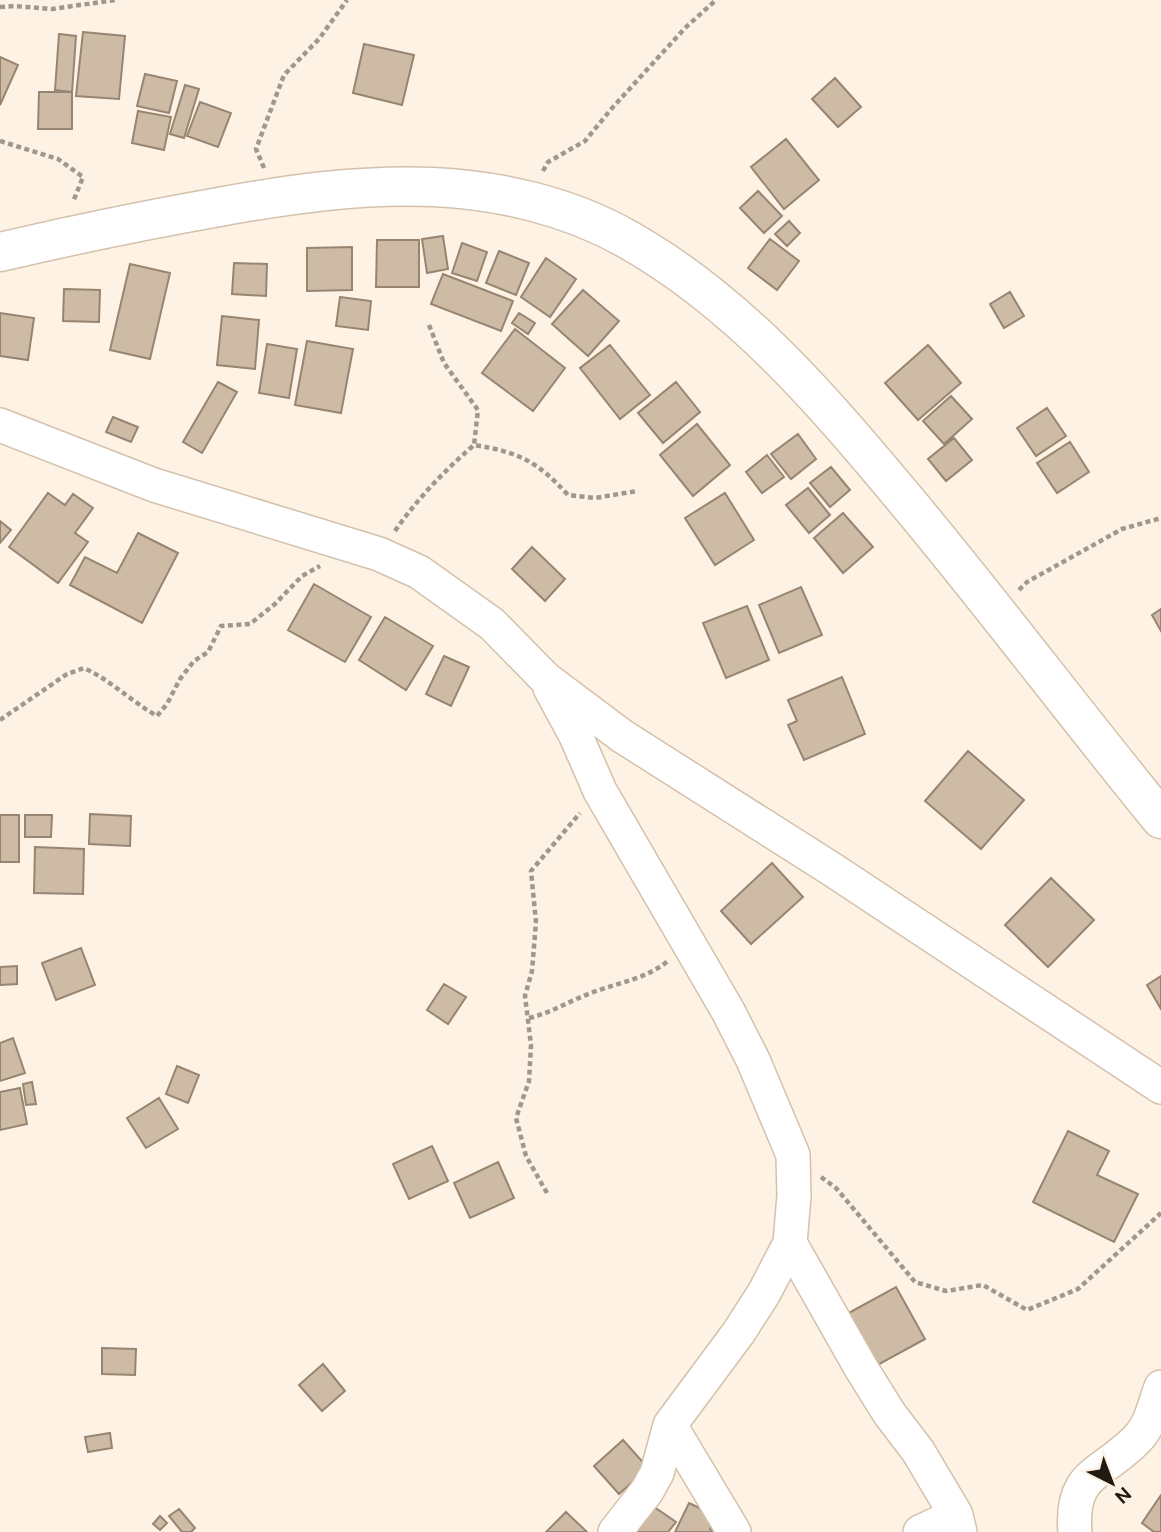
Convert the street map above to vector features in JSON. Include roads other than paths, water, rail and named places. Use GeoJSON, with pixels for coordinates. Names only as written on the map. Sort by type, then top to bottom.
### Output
{"type":"FeatureCollection","features":[{"type":"Feature","properties":{"kind":"highway"},"geometry":{"type":"LineString","coordinates":[[0,252],[170,215],[352,187],[435,187],[527,200],[568,213],[625,238],[679,273],[747,327],[801,378],[997,611],[1161,819]]}},
{"type":"Feature","properties":{"kind":"street"},"geometry":{"type":"LineString","coordinates":[[0,425],[154,485],[379,554],[419,572],[492,624],[546,679],[622,736],[833,870],[1161,1087]]}},
{"type":"Feature","properties":{"kind":"street"},"geometry":{"type":"LineString","coordinates":[[546,679],[576,736],[600,791],[747,1047],[793,1155],[794,1196],[790,1243],[740,1332],[670,1425],[657,1473],[615,1532]]}},
{"type":"Feature","properties":{"kind":"street"},"geometry":{"type":"LineString","coordinates":[[790,1243],[861,1368],[889,1413],[918,1451],[958,1523],[920,1532]]}},
{"type":"Feature","properties":{"kind":"street"},"geometry":{"type":"LineString","coordinates":[[1075,1532],[1073,1514],[1078,1493],[1091,1475],[1137,1439],[1151,1419],[1161,1387]]}},
{"type":"Feature","properties":{"kind":"street"},"geometry":{"type":"LineString","coordinates":[[670,1425],[734,1532]]}}]}
